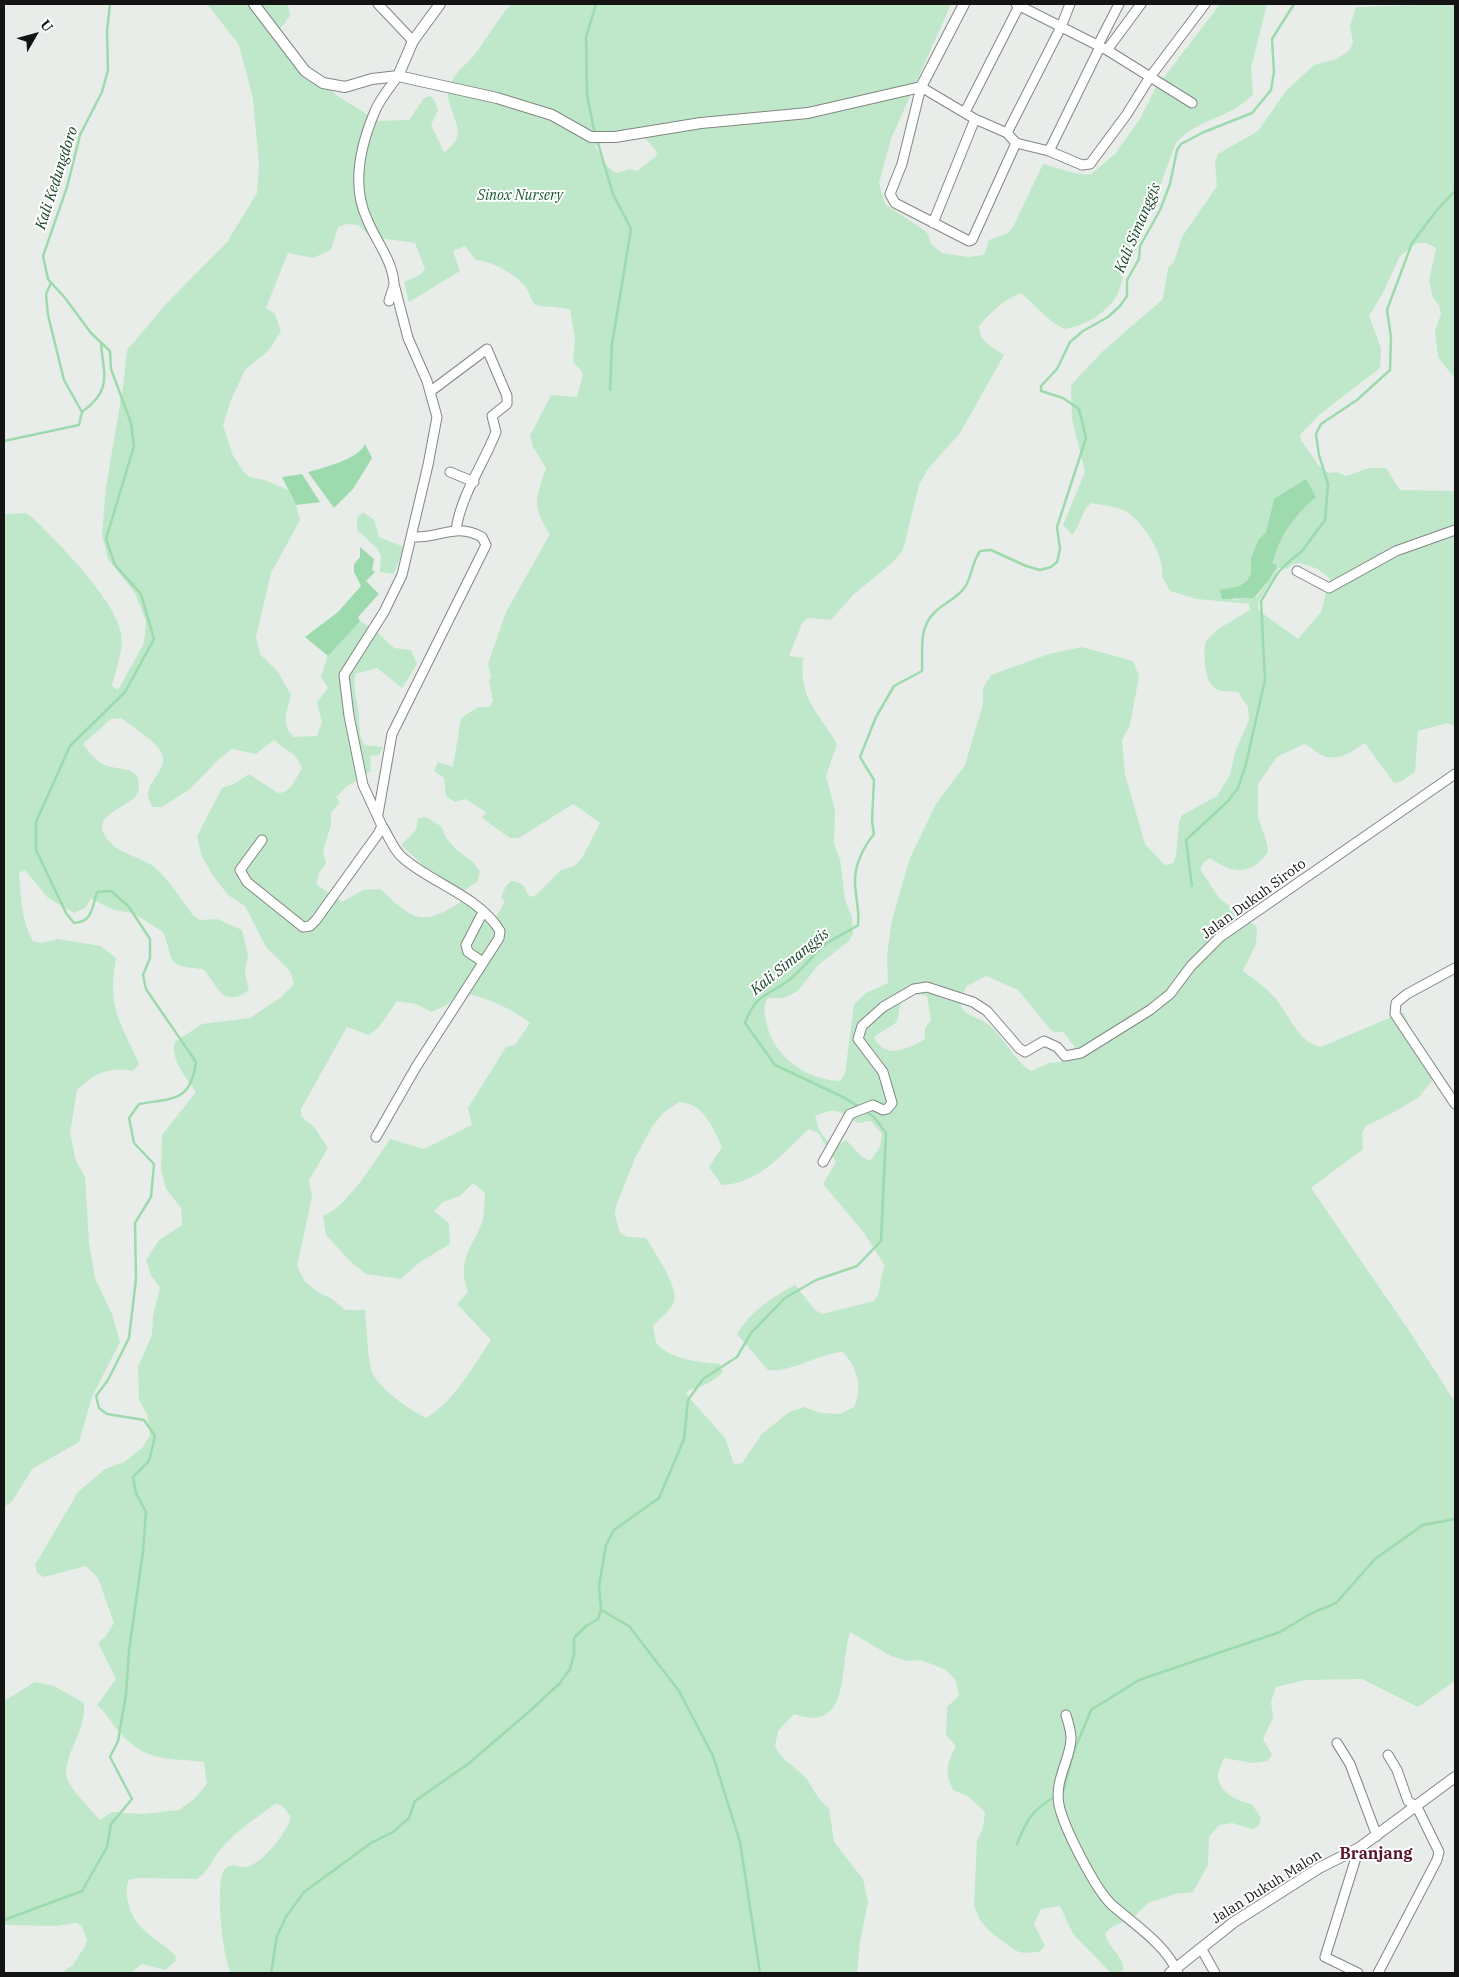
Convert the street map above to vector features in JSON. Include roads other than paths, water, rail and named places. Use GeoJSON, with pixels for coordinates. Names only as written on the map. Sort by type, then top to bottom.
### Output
{"type":"FeatureCollection","features":[{"type":"Feature","properties":{"kind":"street"},"geometry":{"type":"LineString","coordinates":[[254,4],[305,71],[323,83],[345,87],[372,79],[398,76],[498,98],[552,115],[591,137],[615,137],[701,123],[808,113],[920,87],[975,119],[1007,133],[1016,143],[1049,151],[1082,165],[1090,164],[1127,114],[1150,77],[1205,4]]}},
{"type":"Feature","properties":{"kind":"street"},"geometry":{"type":"LineString","coordinates":[[378,4],[412,41]]}},
{"type":"Feature","properties":{"kind":"street"},"geometry":{"type":"LineString","coordinates":[[376,1137],[416,1067],[499,938],[500,931],[483,912],[401,857],[382,826],[363,785],[344,675],[396,592],[408,558],[437,417],[431,391],[410,345],[394,284],[380,242],[366,219],[360,195],[358,171],[375,110],[398,76],[412,41],[440,4]]}},
{"type":"Feature","properties":{"kind":"street"},"geometry":{"type":"LineString","coordinates":[[964,4],[920,87],[902,164],[890,194],[895,203],[969,241],[972,240],[1016,143]]}},
{"type":"Feature","properties":{"kind":"street"},"geometry":{"type":"LineString","coordinates":[[965,112],[1018,4],[1102,48],[1192,103]]}},
{"type":"Feature","properties":{"kind":"street"},"geometry":{"type":"LineString","coordinates":[[1007,133],[1061,27],[1070,4]]}},
{"type":"Feature","properties":{"kind":"street"},"geometry":{"type":"LineString","coordinates":[[1049,151],[1102,48],[1119,4]]}},
{"type":"Feature","properties":{"kind":"street"},"geometry":{"type":"LineString","coordinates":[[1102,48],[1141,4]]}},
{"type":"Feature","properties":{"kind":"street"},"geometry":{"type":"LineString","coordinates":[[933,223],[975,119]]}},
{"type":"Feature","properties":{"kind":"street"},"geometry":{"type":"LineString","coordinates":[[389,301],[394,284]]}},
{"type":"Feature","properties":{"kind":"street"},"geometry":{"type":"LineString","coordinates":[[431,391],[487,349],[503,384],[507,404],[492,416],[496,432],[475,474],[474,482],[460,513],[456,530]]}},
{"type":"Feature","properties":{"kind":"street"},"geometry":{"type":"LineString","coordinates":[[450,472],[474,482]]}},
{"type":"Feature","properties":{"kind":"street"},"geometry":{"type":"LineString","coordinates":[[378,814],[392,734],[486,544],[482,537],[462,529],[431,536],[412,537]]}},
{"type":"Feature","properties":{"kind":"street"},"geometry":{"type":"LineString","coordinates":[[1297,572],[1328,588],[1396,551],[1455,530]]}},
{"type":"Feature","properties":{"kind":"street","name":"Jalan Dukuh Siroto"},"geometry":{"type":"LineString","coordinates":[[823,1162],[850,1114],[873,1105],[883,1110],[887,1109],[892,1103],[883,1072],[858,1039],[862,1026],[895,999],[914,989],[927,987],[973,1002],[987,1011],[1019,1048],[1025,1052],[1044,1041],[1057,1047],[1066,1056],[1081,1053],[1150,1010],[1170,994],[1191,966],[1220,937],[1455,774]]}},
{"type":"Feature","properties":{"kind":"street"},"geometry":{"type":"LineString","coordinates":[[262,840],[240,870],[247,882],[303,927],[310,926],[316,920],[382,826]]}},
{"type":"Feature","properties":{"kind":"street"},"geometry":{"type":"LineString","coordinates":[[483,912],[466,946],[468,952],[484,962]]}},
{"type":"Feature","properties":{"kind":"street"},"geometry":{"type":"LineString","coordinates":[[1455,968],[1407,994],[1396,1003],[1395,1014],[1455,1104]]}},
{"type":"Feature","properties":{"kind":"street"},"geometry":{"type":"LineString","coordinates":[[1066,1715],[1071,1738],[1059,1790],[1060,1805],[1091,1878],[1111,1904],[1158,1945],[1175,1972]]}},
{"type":"Feature","properties":{"kind":"street"},"geometry":{"type":"LineString","coordinates":[[1337,1743],[1350,1764],[1377,1836]]}},
{"type":"Feature","properties":{"kind":"street"},"geometry":{"type":"LineString","coordinates":[[1378,1973],[1438,1860],[1438,1848],[1417,1807],[1408,1801],[1397,1770],[1388,1755]]}},
{"type":"Feature","properties":{"kind":"street","name":"Jalan Dukuh Malon"},"geometry":{"type":"LineString","coordinates":[[1175,1972],[1201,1948],[1267,1900],[1319,1868],[1359,1848],[1417,1807],[1455,1777]]}},
{"type":"Feature","properties":{"kind":"street"},"geometry":{"type":"LineString","coordinates":[[1358,1973],[1325,1957],[1359,1848]]}},
{"type":"Feature","properties":{"kind":"street"},"geometry":{"type":"LineString","coordinates":[[1201,1948],[1215,1973]]}},
{"type":"Feature","properties":{"kind":"waterway"},"geometry":{"type":"LineString","coordinates":[[4,1920],[82,1891],[107,1847],[111,1824],[132,1799],[110,1757],[118,1741],[126,1694],[129,1651],[143,1551],[146,1512],[136,1493],[133,1477],[149,1461],[155,1436],[144,1420],[107,1414],[99,1408],[96,1396],[108,1380],[129,1338],[136,1279],[135,1223],[151,1197],[154,1164],[134,1143],[129,1118],[139,1104],[171,1099],[185,1091],[194,1075],[196,1062],[146,989],[143,975],[150,958],[150,939],[129,907],[111,891],[97,892],[91,913],[85,920],[74,923],[66,913],[36,850],[36,822],[70,746],[125,692],[154,639],[141,594],[115,565],[106,539],[134,446],[131,423],[111,369],[110,351],[91,333],[48,279],[43,256],[67,187],[80,135],[102,92],[108,70],[107,31],[110,4]]}},
{"type":"Feature","properties":{"kind":"waterway"},"geometry":{"type":"LineString","coordinates":[[595,135],[587,95],[586,37],[596,4]]}},
{"type":"Feature","properties":{"kind":"waterway","name":"Kali Simanggis"},"geometry":{"type":"LineString","coordinates":[[859,1107],[843,1097],[775,1065],[745,1023],[753,1007],[761,998],[790,979],[825,944],[858,925],[856,868],[863,850],[874,834],[872,821],[874,780],[860,757],[876,717],[894,686],[922,671],[922,640],[930,618],[965,587],[980,551],[991,550],[1026,566],[1040,570],[1051,567],[1057,562],[1060,549],[1057,527],[1086,438],[1079,409],[1063,398],[1041,391],[1041,386],[1057,369],[1070,342],[1083,331],[1108,317],[1120,306],[1127,296],[1127,280],[1139,259],[1140,246],[1160,210],[1170,184],[1177,150],[1181,144],[1204,132],[1252,113],[1271,90],[1274,72],[1272,39],[1294,4]]}},
{"type":"Feature","properties":{"kind":"waterway"},"geometry":{"type":"LineString","coordinates":[[597,140],[613,194],[631,229],[612,344],[610,390]]}},
{"type":"Feature","properties":{"kind":"waterway"},"geometry":{"type":"LineString","coordinates":[[1192,886],[1186,840],[1228,801],[1238,788],[1246,764],[1265,680],[1261,601],[1277,574],[1302,551],[1325,520],[1328,484],[1319,455],[1316,434],[1321,424],[1357,400],[1390,370],[1391,337],[1387,310],[1412,243],[1437,210],[1455,191]]}},
{"type":"Feature","properties":{"kind":"waterway"},"geometry":{"type":"LineString","coordinates":[[51,283],[46,294],[48,315],[64,380],[82,412]]}},
{"type":"Feature","properties":{"kind":"waterway","name":"Kali Kedungdoro"},"geometry":{"type":"LineString","coordinates":[[4,441],[79,425],[82,412],[92,404],[102,390],[104,374],[101,344]]}},
{"type":"Feature","properties":{"kind":"waterway","name":"Kali Simanggis"},"geometry":{"type":"LineString","coordinates":[[271,1973],[277,1936],[286,1917],[304,1892],[371,1843],[393,1832],[409,1818],[415,1801],[468,1764],[560,1683],[570,1669],[574,1654],[574,1638],[586,1626],[598,1619],[601,1610],[599,1586],[606,1545],[614,1530],[659,1498],[684,1439],[688,1400],[703,1379],[737,1357],[751,1333],[785,1298],[816,1280],[857,1266],[881,1241],[886,1133],[874,1117],[864,1110]]}},
{"type":"Feature","properties":{"kind":"waterway"},"geometry":{"type":"LineString","coordinates":[[1061,1794],[1073,1754],[1091,1710],[1139,1680],[1280,1632],[1312,1613],[1336,1603],[1375,1559],[1423,1525],[1455,1519]]}},
{"type":"Feature","properties":{"kind":"waterway"},"geometry":{"type":"LineString","coordinates":[[601,1610],[629,1626],[679,1691],[713,1756],[740,1842],[760,1973]]}},
{"type":"Feature","properties":{"kind":"waterway"},"geometry":{"type":"LineString","coordinates":[[1017,1844],[1031,1816],[1041,1806],[1056,1796]]}},
{"type":"Feature","properties":{"kind":"district","name":"Branjang"},"geometry":{"type":"Point","coordinates":[1376,1854]}},
{"type":"Feature","properties":{"kind":"park label","name":"Sinox Nursery"},"geometry":{"type":"Point","coordinates":[520,196]}}]}
